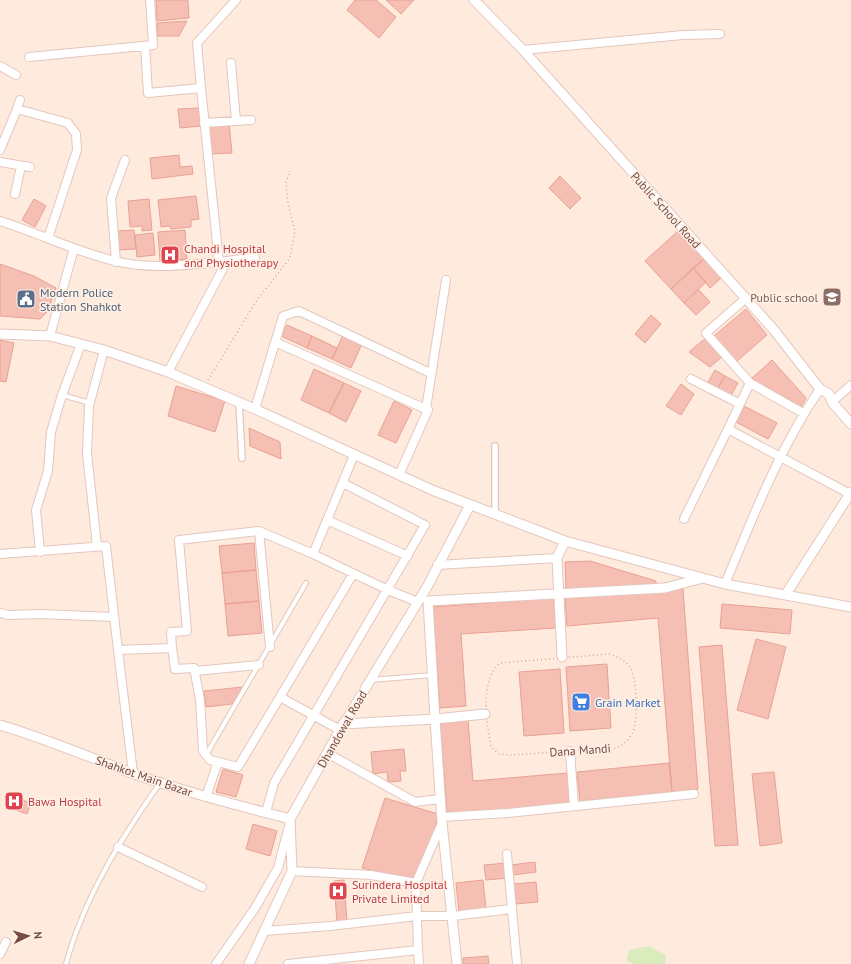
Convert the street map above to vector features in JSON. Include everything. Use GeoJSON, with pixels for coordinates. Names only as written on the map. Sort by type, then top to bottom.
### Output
{"type":"FeatureCollection","features":[{"type":"Feature","properties":{"kind":"street"},"geometry":{"type":"LineString","coordinates":[[29,57],[153,45],[150,0]]}},
{"type":"Feature","properties":{"kind":"street"},"geometry":{"type":"LineString","coordinates":[[168,372],[223,262],[204,123],[197,43],[236,0]]}},
{"type":"Feature","properties":{"kind":"street","name":"Public School Road"},"geometry":{"type":"LineString","coordinates":[[474,0],[523,50],[774,330],[820,389],[829,394],[832,402],[851,424]]}},
{"type":"Feature","properties":{"kind":"street"},"geometry":{"type":"LineString","coordinates":[[523,50],[683,35],[720,34]]}},
{"type":"Feature","properties":{"kind":"street"},"geometry":{"type":"LineString","coordinates":[[145,46],[148,93],[201,88]]}},
{"type":"Feature","properties":{"kind":"street"},"geometry":{"type":"LineString","coordinates":[[231,63],[236,121]]}},
{"type":"Feature","properties":{"kind":"street"},"geometry":{"type":"LineString","coordinates":[[0,66],[16,74]]}},
{"type":"Feature","properties":{"kind":"street"},"geometry":{"type":"LineString","coordinates":[[0,150],[20,100]]}},
{"type":"Feature","properties":{"kind":"street"},"geometry":{"type":"LineString","coordinates":[[17,109],[68,123],[76,134],[77,150],[48,238]]}},
{"type":"Feature","properties":{"kind":"street"},"geometry":{"type":"LineString","coordinates":[[204,123],[251,120]]}},
{"type":"Feature","properties":{"kind":"street"},"geometry":{"type":"LineString","coordinates":[[116,262],[111,198],[125,160]]}},
{"type":"Feature","properties":{"kind":"street"},"geometry":{"type":"LineString","coordinates":[[0,162],[30,167]]}},
{"type":"Feature","properties":{"kind":"street"},"geometry":{"type":"LineString","coordinates":[[15,194],[21,166]]}},
{"type":"Feature","properties":{"kind":"street"},"geometry":{"type":"LineString","coordinates":[[0,221],[116,262],[148,266],[189,265],[255,257]]}},
{"type":"Feature","properties":{"kind":"street"},"geometry":{"type":"LineString","coordinates":[[50,336],[74,248]]}},
{"type":"Feature","properties":{"kind":"street"},"geometry":{"type":"LineString","coordinates":[[399,475],[428,410],[426,409],[430,373],[446,280]]}},
{"type":"Feature","properties":{"kind":"street"},"geometry":{"type":"LineString","coordinates":[[745,299],[706,333],[750,383],[803,413]]}},
{"type":"Feature","properties":{"kind":"street"},"geometry":{"type":"LineString","coordinates":[[255,409],[283,316],[299,311],[430,373]]}},
{"type":"Feature","properties":{"kind":"street"},"geometry":{"type":"LineString","coordinates":[[0,334],[50,336],[104,350],[168,372],[255,409],[399,475],[470,505],[564,541],[725,584],[851,607]]}},
{"type":"Feature","properties":{"kind":"street"},"geometry":{"type":"LineString","coordinates":[[275,342],[426,409]]}},
{"type":"Feature","properties":{"kind":"street"},"geometry":{"type":"LineString","coordinates":[[40,552],[36,510],[48,471],[51,432],[62,395],[81,344]]}},
{"type":"Feature","properties":{"kind":"street"},"geometry":{"type":"LineString","coordinates":[[97,546],[87,453],[90,403],[104,350]]}},
{"type":"Feature","properties":{"kind":"street"},"geometry":{"type":"LineString","coordinates":[[691,379],[740,404]]}},
{"type":"Feature","properties":{"kind":"street"},"geometry":{"type":"LineString","coordinates":[[684,519],[750,383]]}},
{"type":"Feature","properties":{"kind":"street"},"geometry":{"type":"LineString","coordinates":[[832,402],[851,385]]}},
{"type":"Feature","properties":{"kind":"street"},"geometry":{"type":"LineString","coordinates":[[725,584],[779,456],[803,413],[820,389]]}},
{"type":"Feature","properties":{"kind":"street"},"geometry":{"type":"LineString","coordinates":[[239,402],[242,458]]}},
{"type":"Feature","properties":{"kind":"street"},"geometry":{"type":"LineString","coordinates":[[728,429],[850,493],[786,594]]}},
{"type":"Feature","properties":{"kind":"street"},"geometry":{"type":"LineString","coordinates":[[495,446],[495,515]]}},
{"type":"Feature","properties":{"kind":"street"},"geometry":{"type":"LineString","coordinates":[[313,554],[354,455]]}},
{"type":"Feature","properties":{"kind":"street"},"geometry":{"type":"LineString","coordinates":[[266,812],[274,783],[426,525],[342,483]]}},
{"type":"Feature","properties":{"kind":"street","name":"Dhandowal Road"},"geometry":{"type":"LineString","coordinates":[[290,819],[342,727],[427,587],[470,505]]}},
{"type":"Feature","properties":{"kind":"street"},"geometry":{"type":"LineString","coordinates":[[327,520],[408,556]]}},
{"type":"Feature","properties":{"kind":"street"},"geometry":{"type":"LineString","coordinates":[[259,531],[270,647]]}},
{"type":"Feature","properties":{"kind":"street"},"geometry":{"type":"LineString","coordinates":[[259,665],[195,671],[194,668],[175,669],[171,632],[187,631],[178,540],[259,531],[313,554],[388,590],[418,602]]}},
{"type":"Feature","properties":{"kind":"street"},"geometry":{"type":"LineString","coordinates":[[562,657],[557,558],[564,541]]}},
{"type":"Feature","properties":{"kind":"street"},"geometry":{"type":"LineString","coordinates":[[0,554],[106,546],[113,617],[133,773]]}},
{"type":"Feature","properties":{"kind":"street"},"geometry":{"type":"LineString","coordinates":[[438,565],[557,558]]}},
{"type":"Feature","properties":{"kind":"street"},"geometry":{"type":"LineString","coordinates":[[195,671],[200,700],[203,750],[210,760],[238,767],[353,574]]}},
{"type":"Feature","properties":{"kind":"street"},"geometry":{"type":"LineString","coordinates":[[428,601],[665,588],[703,578]]}},
{"type":"Feature","properties":{"kind":"street"},"geometry":{"type":"LineString","coordinates":[[427,587],[440,799],[457,964]]}},
{"type":"Feature","properties":{"kind":"street"},"geometry":{"type":"LineString","coordinates":[[0,613],[8,615],[41,614],[113,617]]}},
{"type":"Feature","properties":{"kind":"street"},"geometry":{"type":"LineString","coordinates":[[118,650],[172,648]]}},
{"type":"Feature","properties":{"kind":"street"},"geometry":{"type":"LineString","coordinates":[[280,697],[314,715],[342,727],[485,714]]}},
{"type":"Feature","properties":{"kind":"street","name":"Shahkot Main Bazar"},"geometry":{"type":"LineString","coordinates":[[0,725],[23,732],[133,773],[206,797],[290,819]]}},
{"type":"Feature","properties":{"kind":"street"},"geometry":{"type":"LineString","coordinates":[[570,751],[574,806]]}},
{"type":"Feature","properties":{"kind":"street"},"geometry":{"type":"LineString","coordinates":[[327,753],[415,802],[440,799]]}},
{"type":"Feature","properties":{"kind":"street"},"geometry":{"type":"LineString","coordinates":[[206,797],[218,762]]}},
{"type":"Feature","properties":{"kind":"street"},"geometry":{"type":"LineString","coordinates":[[442,820],[694,794]]}},
{"type":"Feature","properties":{"kind":"street"},"geometry":{"type":"LineString","coordinates":[[250,964],[292,871],[290,819]]}},
{"type":"Feature","properties":{"kind":"street"},"geometry":{"type":"LineString","coordinates":[[216,964],[255,908],[278,868],[290,819]]}},
{"type":"Feature","properties":{"kind":"street"},"geometry":{"type":"LineString","coordinates":[[419,964],[416,883],[442,820]]}},
{"type":"Feature","properties":{"kind":"street"},"geometry":{"type":"LineString","coordinates":[[118,848],[202,888]]}},
{"type":"Feature","properties":{"kind":"street"},"geometry":{"type":"LineString","coordinates":[[507,854],[516,964]]}},
{"type":"Feature","properties":{"kind":"street"},"geometry":{"type":"LineString","coordinates":[[292,871],[371,875],[416,883]]}},
{"type":"Feature","properties":{"kind":"street"},"geometry":{"type":"LineString","coordinates":[[265,931],[330,926],[417,916],[453,916],[511,909]]}},
{"type":"Feature","properties":{"kind":"street"},"geometry":{"type":"LineString","coordinates":[[0,954],[6,942]]}},
{"type":"Feature","properties":{"kind":"street"},"geometry":{"type":"LineString","coordinates":[[288,964],[418,950]]}},
{"type":"Feature","properties":{"kind":"lane"},"geometry":{"type":"LineString","coordinates":[[62,395],[90,403]]}},
{"type":"Feature","properties":{"kind":"lane"},"geometry":{"type":"LineString","coordinates":[[206,755],[306,583]]}},
{"type":"Feature","properties":{"kind":"lane"},"geometry":{"type":"LineString","coordinates":[[371,680],[432,674]]}},
{"type":"Feature","properties":{"kind":"lane"},"geometry":{"type":"LineString","coordinates":[[66,964],[96,888],[130,826],[160,782]]}},
{"type":"Feature","properties":{"kind":"path"},"geometry":{"type":"LineString","coordinates":[[204,387],[257,300],[290,258],[295,231],[288,204],[286,183],[290,171]]}},
{"type":"Feature","properties":{"kind":"path","name":"Dana Mandi"},"geometry":{"type":"LineString","coordinates":[[609,654],[622,659],[630,667],[634,679],[636,720],[632,734],[625,744],[616,748],[511,755],[499,754],[491,747],[485,714],[488,685],[494,669],[500,663],[562,657],[609,654]]}},
{"type":"Feature","properties":{"kind":"green space"},"geometry":{"type":"Polygon","coordinates":[[[649,946],[666,955],[665,964],[634,964],[626,961],[629,950],[649,946]]]}},
{"type":"Feature","properties":{"kind":"building"},"geometry":{"type":"Polygon","coordinates":[[[156,0],[188,0],[189,18],[157,21],[156,0]]]}},
{"type":"Feature","properties":{"kind":"building"},"geometry":{"type":"Polygon","coordinates":[[[355,0],[376,0],[396,17],[379,38],[347,10],[355,0]]]}},
{"type":"Feature","properties":{"kind":"building"},"geometry":{"type":"Polygon","coordinates":[[[386,0],[414,0],[401,14],[386,0]]]}},
{"type":"Feature","properties":{"kind":"building"},"geometry":{"type":"Polygon","coordinates":[[[187,21],[179,36],[157,36],[157,23],[187,21]]]}},
{"type":"Feature","properties":{"kind":"building"},"geometry":{"type":"Polygon","coordinates":[[[199,108],[200,126],[180,128],[178,109],[199,108]]]}},
{"type":"Feature","properties":{"kind":"building"},"geometry":{"type":"Polygon","coordinates":[[[229,123],[232,153],[210,154],[208,125],[229,123]]]}},
{"type":"Feature","properties":{"kind":"building"},"geometry":{"type":"Polygon","coordinates":[[[179,155],[180,167],[192,166],[193,174],[152,179],[150,158],[179,155]]]}},
{"type":"Feature","properties":{"kind":"building"},"geometry":{"type":"Polygon","coordinates":[[[560,176],[581,198],[570,209],[549,188],[560,176]]]}},
{"type":"Feature","properties":{"kind":"building"},"geometry":{"type":"Polygon","coordinates":[[[196,196],[199,219],[191,220],[191,227],[171,229],[170,226],[161,227],[158,200],[196,196]]]}},
{"type":"Feature","properties":{"kind":"building"},"geometry":{"type":"Polygon","coordinates":[[[34,199],[46,206],[35,227],[22,220],[34,199]]]}},
{"type":"Feature","properties":{"kind":"building"},"geometry":{"type":"Polygon","coordinates":[[[149,199],[152,230],[142,231],[142,226],[130,227],[128,201],[149,199]]]}},
{"type":"Feature","properties":{"kind":"building"},"geometry":{"type":"Polygon","coordinates":[[[134,230],[136,249],[119,250],[117,231],[134,230]]]}},
{"type":"Feature","properties":{"kind":"building"},"geometry":{"type":"Polygon","coordinates":[[[185,230],[187,259],[160,261],[158,232],[185,230]]]}},
{"type":"Feature","properties":{"kind":"building"},"geometry":{"type":"Polygon","coordinates":[[[678,231],[704,259],[671,289],[645,261],[678,231]]]}},
{"type":"Feature","properties":{"kind":"building"},"geometry":{"type":"Polygon","coordinates":[[[153,233],[155,255],[137,257],[135,235],[153,233]]]}},
{"type":"Feature","properties":{"kind":"building"},"geometry":{"type":"Polygon","coordinates":[[[704,259],[721,278],[710,288],[693,268],[704,259]]]}},
{"type":"Feature","properties":{"kind":"building","name":"Modern Police Station Shahkot"},"geometry":{"type":"Polygon","coordinates":[[[0,264],[34,276],[56,288],[48,311],[40,319],[0,316],[0,264]]]}},
{"type":"Feature","properties":{"kind":"building"},"geometry":{"type":"Polygon","coordinates":[[[693,268],[706,282],[684,303],[671,289],[693,268]]]}},
{"type":"Feature","properties":{"kind":"building"},"geometry":{"type":"Polygon","coordinates":[[[698,289],[710,302],[696,315],[684,303],[698,289]]]}},
{"type":"Feature","properties":{"kind":"building"},"geometry":{"type":"Polygon","coordinates":[[[746,309],[767,335],[736,362],[714,336],[746,309]]]}},
{"type":"Feature","properties":{"kind":"building"},"geometry":{"type":"Polygon","coordinates":[[[651,315],[661,324],[645,343],[635,334],[651,315]]]}},
{"type":"Feature","properties":{"kind":"building"},"geometry":{"type":"Polygon","coordinates":[[[287,325],[312,336],[307,348],[281,336],[287,325]]]}},
{"type":"Feature","properties":{"kind":"building"},"geometry":{"type":"Polygon","coordinates":[[[343,335],[362,344],[351,368],[332,359],[343,335]]]}},
{"type":"Feature","properties":{"kind":"building"},"geometry":{"type":"Polygon","coordinates":[[[312,336],[337,348],[332,359],[307,348],[312,336]]]}},
{"type":"Feature","properties":{"kind":"building"},"geometry":{"type":"Polygon","coordinates":[[[707,337],[723,356],[710,367],[689,352],[707,337]]]}},
{"type":"Feature","properties":{"kind":"building"},"geometry":{"type":"Polygon","coordinates":[[[0,340],[14,343],[6,382],[0,381],[0,340]]]}},
{"type":"Feature","properties":{"kind":"building"},"geometry":{"type":"Polygon","coordinates":[[[772,360],[806,398],[801,407],[751,379],[772,360]]]}},
{"type":"Feature","properties":{"kind":"building"},"geometry":{"type":"Polygon","coordinates":[[[314,369],[344,383],[329,413],[301,400],[314,369]]]}},
{"type":"Feature","properties":{"kind":"building"},"geometry":{"type":"Polygon","coordinates":[[[715,370],[725,376],[717,390],[707,384],[715,370]]]}},
{"type":"Feature","properties":{"kind":"building"},"geometry":{"type":"Polygon","coordinates":[[[725,376],[738,383],[730,397],[717,390],[725,376]]]}},
{"type":"Feature","properties":{"kind":"building"},"geometry":{"type":"Polygon","coordinates":[[[344,383],[361,391],[346,422],[329,413],[344,383]]]}},
{"type":"Feature","properties":{"kind":"building"},"geometry":{"type":"Polygon","coordinates":[[[681,384],[694,394],[681,415],[666,406],[681,384]]]}},
{"type":"Feature","properties":{"kind":"building"},"geometry":{"type":"Polygon","coordinates":[[[176,386],[225,401],[215,432],[168,416],[176,386]]]}},
{"type":"Feature","properties":{"kind":"building"},"geometry":{"type":"Polygon","coordinates":[[[394,401],[412,410],[396,443],[378,435],[394,401]]]}},
{"type":"Feature","properties":{"kind":"building"},"geometry":{"type":"Polygon","coordinates":[[[744,406],[777,423],[768,439],[736,422],[744,406]]]}},
{"type":"Feature","properties":{"kind":"building"},"geometry":{"type":"Polygon","coordinates":[[[249,428],[280,442],[281,459],[250,446],[249,428]]]}},
{"type":"Feature","properties":{"kind":"building"},"geometry":{"type":"Polygon","coordinates":[[[254,543],[256,570],[222,573],[219,546],[254,543]]]}},
{"type":"Feature","properties":{"kind":"building"},"geometry":{"type":"Polygon","coordinates":[[[590,561],[656,581],[656,585],[566,589],[565,562],[590,561]]]}},
{"type":"Feature","properties":{"kind":"building"},"geometry":{"type":"Polygon","coordinates":[[[256,570],[259,601],[225,604],[222,573],[256,570]]]}},
{"type":"Feature","properties":{"kind":"building"},"geometry":{"type":"Polygon","coordinates":[[[683,589],[698,789],[672,792],[658,618],[567,626],[565,598],[683,589]]]}},
{"type":"Feature","properties":{"kind":"building"},"geometry":{"type":"Polygon","coordinates":[[[554,598],[556,628],[461,634],[466,706],[440,708],[433,607],[554,598]]]}},
{"type":"Feature","properties":{"kind":"building"},"geometry":{"type":"Polygon","coordinates":[[[259,601],[262,633],[228,636],[225,604],[259,601]]]}},
{"type":"Feature","properties":{"kind":"building"},"geometry":{"type":"Polygon","coordinates":[[[722,604],[792,610],[790,634],[720,628],[722,604]]]}},
{"type":"Feature","properties":{"kind":"building"},"geometry":{"type":"Polygon","coordinates":[[[756,639],[786,647],[768,719],[737,710],[756,639]]]}},
{"type":"Feature","properties":{"kind":"building"},"geometry":{"type":"Polygon","coordinates":[[[722,645],[738,845],[715,846],[699,647],[722,645]]]}},
{"type":"Feature","properties":{"kind":"building"},"geometry":{"type":"Polygon","coordinates":[[[607,664],[611,728],[570,731],[566,667],[607,664]]]}},
{"type":"Feature","properties":{"kind":"building"},"geometry":{"type":"Polygon","coordinates":[[[560,669],[564,733],[524,736],[519,672],[560,669]]]}},
{"type":"Feature","properties":{"kind":"building"},"geometry":{"type":"Polygon","coordinates":[[[243,687],[232,704],[206,707],[204,691],[243,687]]]}},
{"type":"Feature","properties":{"kind":"building"},"geometry":{"type":"Polygon","coordinates":[[[468,720],[473,781],[568,773],[571,804],[447,814],[440,723],[468,720]]]}},
{"type":"Feature","properties":{"kind":"building"},"geometry":{"type":"Polygon","coordinates":[[[404,749],[406,771],[400,771],[401,781],[388,782],[387,772],[373,774],[371,752],[404,749]]]}},
{"type":"Feature","properties":{"kind":"building"},"geometry":{"type":"Polygon","coordinates":[[[669,763],[672,792],[580,801],[577,772],[669,763]]]}},
{"type":"Feature","properties":{"kind":"building"},"geometry":{"type":"Polygon","coordinates":[[[223,769],[243,775],[236,797],[216,792],[223,769]]]}},
{"type":"Feature","properties":{"kind":"building"},"geometry":{"type":"Polygon","coordinates":[[[774,772],[782,843],[760,846],[752,774],[774,772]]]}},
{"type":"Feature","properties":{"kind":"building"},"geometry":{"type":"Polygon","coordinates":[[[11,796],[31,803],[27,814],[7,807],[11,796]]]}},
{"type":"Feature","properties":{"kind":"building"},"geometry":{"type":"Polygon","coordinates":[[[385,798],[438,814],[434,834],[419,874],[410,879],[362,868],[385,798]]]}},
{"type":"Feature","properties":{"kind":"building"},"geometry":{"type":"Polygon","coordinates":[[[253,824],[277,831],[270,856],[246,849],[253,824]]]}},
{"type":"Feature","properties":{"kind":"building"},"geometry":{"type":"Polygon","coordinates":[[[535,862],[536,872],[512,875],[511,865],[535,862]]]}},
{"type":"Feature","properties":{"kind":"building"},"geometry":{"type":"Polygon","coordinates":[[[506,863],[507,878],[486,880],[484,865],[506,863]]]}},
{"type":"Feature","properties":{"kind":"building"},"geometry":{"type":"Polygon","coordinates":[[[344,880],[347,922],[337,923],[334,881],[344,880]]]}},
{"type":"Feature","properties":{"kind":"building"},"geometry":{"type":"Polygon","coordinates":[[[483,880],[486,909],[459,912],[456,883],[483,880]]]}},
{"type":"Feature","properties":{"kind":"building"},"geometry":{"type":"Polygon","coordinates":[[[536,882],[538,902],[516,904],[514,884],[536,882]]]}},
{"type":"Feature","properties":{"kind":"building"},"geometry":{"type":"Polygon","coordinates":[[[488,956],[489,964],[463,964],[463,958],[488,956]]]}},
{"type":"Feature","properties":{"kind":"place","name":"Chandi Hospital and Physiotherapy"},"geometry":{"type":"Point","coordinates":[170,255]}},
{"type":"Feature","properties":{"kind":"place","name":"Public school"},"geometry":{"type":"Point","coordinates":[832,297]}},
{"type":"Feature","properties":{"kind":"place","name":"Modern Police Station Shahkot"},"geometry":{"type":"Point","coordinates":[26,299]}},
{"type":"Feature","properties":{"kind":"place","name":"Grain Market"},"geometry":{"type":"Point","coordinates":[581,702]}},
{"type":"Feature","properties":{"kind":"place","name":"Bawa Hospital"},"geometry":{"type":"Point","coordinates":[14,801]}},
{"type":"Feature","properties":{"kind":"place","name":"Surindera Hospital Private Limited"},"geometry":{"type":"Point","coordinates":[338,891]}}]}
